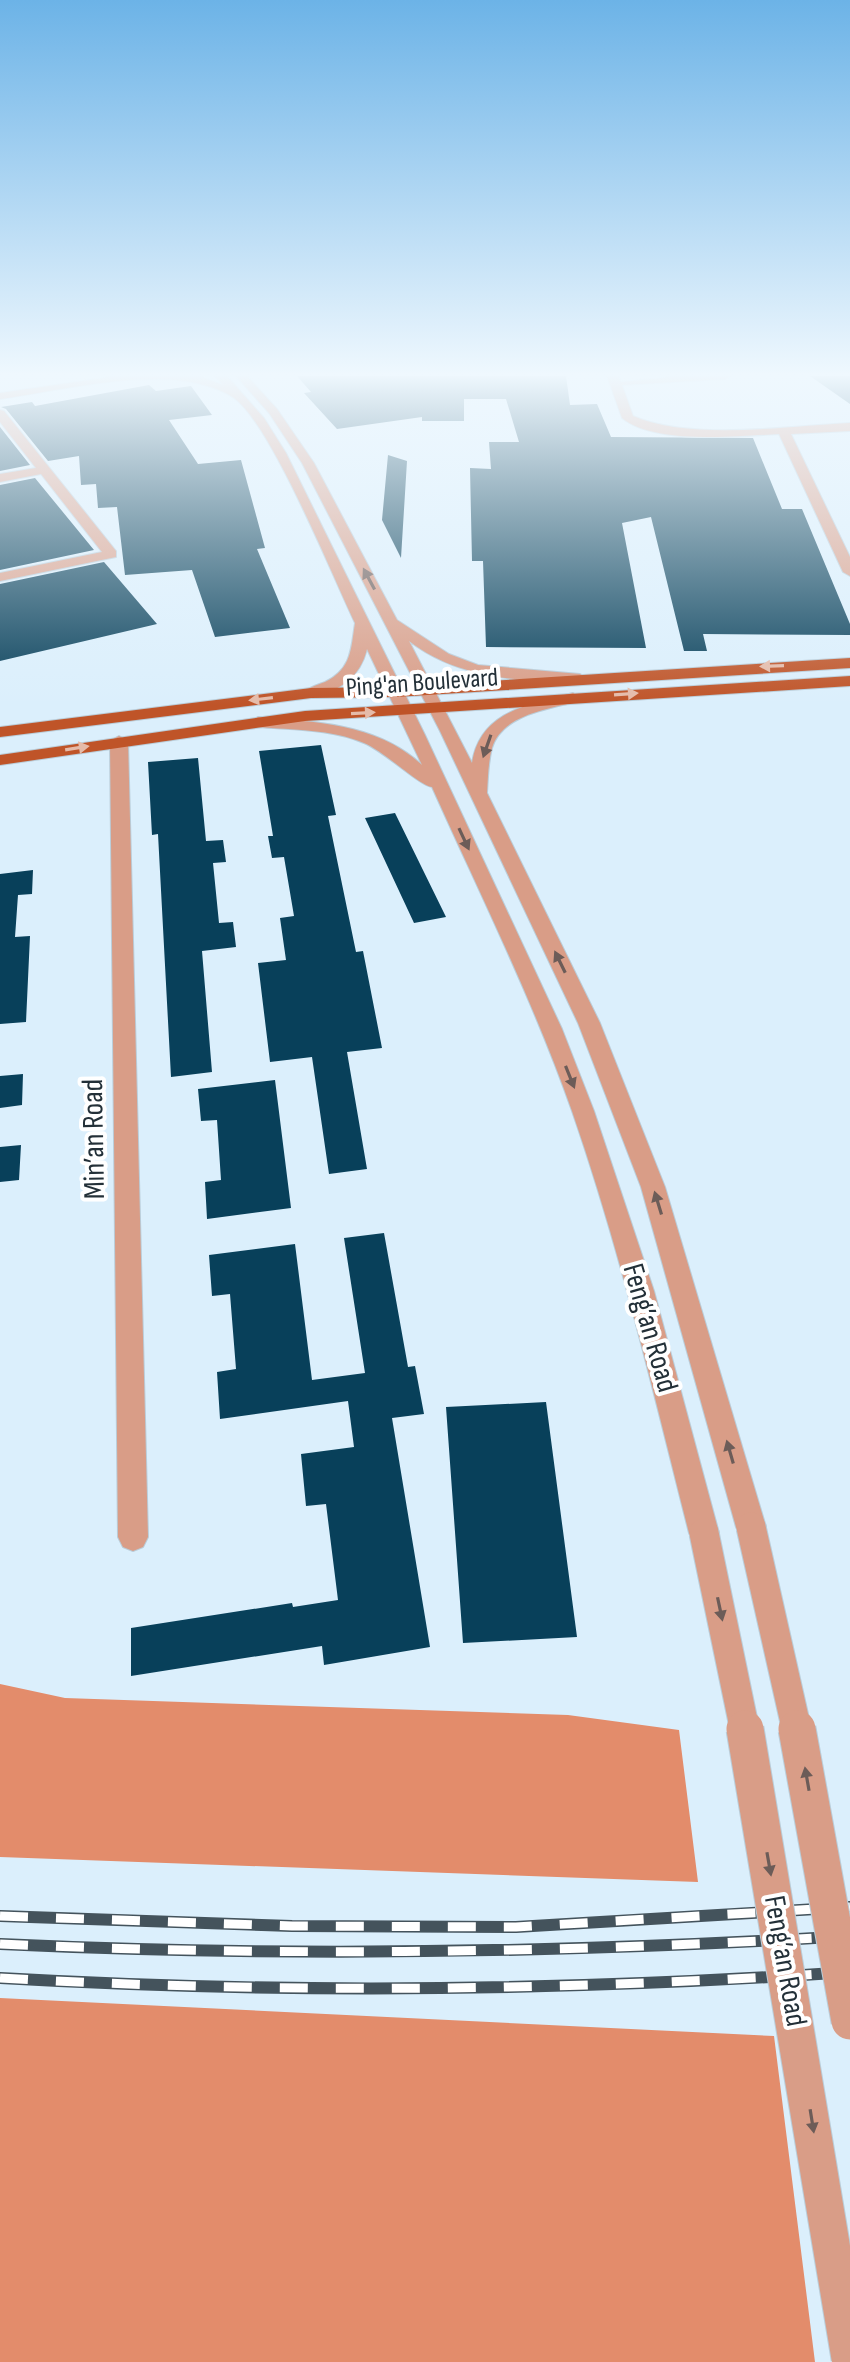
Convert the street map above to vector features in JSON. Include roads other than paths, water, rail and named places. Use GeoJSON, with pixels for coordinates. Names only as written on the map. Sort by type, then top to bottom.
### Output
{"type":"FeatureCollection","features":[{"type":"Feature","properties":{"kind":"main road","name":"Ping'an Boulevard"},"geometry":{"type":"LineString","coordinates":[[432,699],[580,679],[845,662]]}},
{"type":"Feature","properties":{"kind":"main road","name":"Ping'an Boulevard"},"geometry":{"type":"LineString","coordinates":[[0,760],[401,701],[573,698],[850,681]]}},
{"type":"Feature","properties":{"kind":"main road","name":"Ping'an Boulevard"},"geometry":{"type":"LineString","coordinates":[[0,732],[311,693],[401,701]]}},
{"type":"Feature","properties":{"kind":"street"},"geometry":{"type":"LineString","coordinates":[[0,577],[111,554],[57,486]]}},
{"type":"Feature","properties":{"kind":"street","name":"Feng’an Road"},"geometry":{"type":"LineString","coordinates":[[296,486],[401,701],[551,1029],[583,1111],[641,1291],[704,1533],[752,1764],[850,2358]]}},
{"type":"Feature","properties":{"kind":"street","name":"Feng’an Road"},"geometry":{"type":"LineString","coordinates":[[320,486],[432,699],[589,1023],[623,1104],[685,1290],[751,1527],[801,1746],[850,2021]]}},
{"type":"Feature","properties":{"kind":"street"},"geometry":{"type":"LineString","coordinates":[[816,486],[850,572]]}},
{"type":"Feature","properties":{"kind":"street"},"geometry":{"type":"LineString","coordinates":[[822,486],[850,539]]}},
{"type":"Feature","properties":{"kind":"street"},"geometry":{"type":"LineString","coordinates":[[391,621],[441,656],[463,665],[506,674],[580,679]]}},
{"type":"Feature","properties":{"kind":"street"},"geometry":{"type":"LineString","coordinates":[[311,693],[333,685],[355,668],[360,654],[362,622]]}},
{"type":"Feature","properties":{"kind":"street"},"geometry":{"type":"LineString","coordinates":[[478,793],[484,748],[491,733],[516,715],[573,698]]}},
{"type":"Feature","properties":{"kind":"street"},"geometry":{"type":"LineString","coordinates":[[258,722],[343,731],[382,742],[405,755],[445,797]]}},
{"type":"Feature","properties":{"kind":"street","name":"Min’an Road"},"geometry":{"type":"LineString","coordinates":[[119,741],[133,1537]]}},
{"type":"Feature","properties":{"kind":"railway"},"geometry":{"type":"LineString","coordinates":[[0,1916],[292,1926],[516,1927],[850,1907]]}},
{"type":"Feature","properties":{"kind":"railway"},"geometry":{"type":"LineString","coordinates":[[0,1944],[319,1952],[637,1946],[850,1936]]}},
{"type":"Feature","properties":{"kind":"railway"},"geometry":{"type":"LineString","coordinates":[[0,1978],[212,1986],[425,1988],[638,1983],[850,1972]]}}]}
